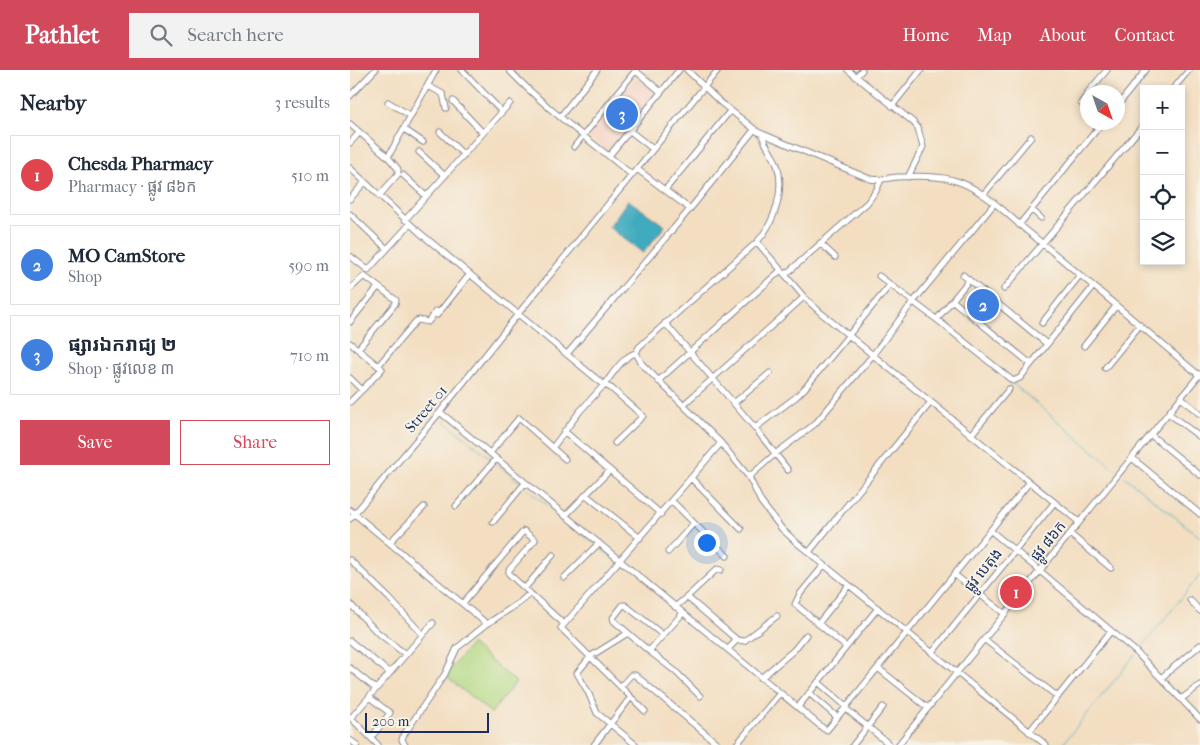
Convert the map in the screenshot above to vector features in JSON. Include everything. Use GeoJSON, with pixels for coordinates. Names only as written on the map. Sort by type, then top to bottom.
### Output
{"type":"FeatureCollection","features":[{"type":"Feature","properties":{"kind":"street"},"geometry":{"type":"LineString","coordinates":[[350,96],[375,70]]}},
{"type":"Feature","properties":{"kind":"street"},"geometry":{"type":"LineString","coordinates":[[388,157],[436,70]]}},
{"type":"Feature","properties":{"kind":"street"},"geometry":{"type":"LineString","coordinates":[[462,70],[502,112]]}},
{"type":"Feature","properties":{"kind":"street"},"geometry":{"type":"LineString","coordinates":[[509,70],[560,117],[584,134],[632,175]]}},
{"type":"Feature","properties":{"kind":"street"},"geometry":{"type":"LineString","coordinates":[[560,117],[598,70]]}},
{"type":"Feature","properties":{"kind":"street"},"geometry":{"type":"LineString","coordinates":[[574,147],[636,70],[661,92]]}},
{"type":"Feature","properties":{"kind":"street"},"geometry":{"type":"LineString","coordinates":[[609,156],[679,70]]}},
{"type":"Feature","properties":{"kind":"street"},"geometry":{"type":"LineString","coordinates":[[687,70],[730,111],[754,130],[870,179],[881,180],[908,177],[954,180],[972,187],[983,194],[1200,375]]}},
{"type":"Feature","properties":{"kind":"street","name":"Street 01"},"geometry":{"type":"LineString","coordinates":[[350,519],[352,512],[440,412],[718,70]]}},
{"type":"Feature","properties":{"kind":"street"},"geometry":{"type":"LineString","coordinates":[[848,70],[918,128],[923,147],[908,177]]}},
{"type":"Feature","properties":{"kind":"street"},"geometry":{"type":"LineString","coordinates":[[856,77],[862,70]]}},
{"type":"Feature","properties":{"kind":"street"},"geometry":{"type":"LineString","coordinates":[[892,106],[921,70]]}},
{"type":"Feature","properties":{"kind":"street"},"geometry":{"type":"LineString","coordinates":[[1095,85],[1108,70]]}},
{"type":"Feature","properties":{"kind":"street"},"geometry":{"type":"LineString","coordinates":[[1125,96],[1146,70]]}},
{"type":"Feature","properties":{"kind":"street"},"geometry":{"type":"LineString","coordinates":[[1176,85],[1189,70]]}},
{"type":"Feature","properties":{"kind":"street"},"geometry":{"type":"LineString","coordinates":[[428,86],[443,94],[446,108]]}},
{"type":"Feature","properties":{"kind":"street"},"geometry":{"type":"LineString","coordinates":[[453,100],[483,133]]}},
{"type":"Feature","properties":{"kind":"street"},"geometry":{"type":"LineString","coordinates":[[388,102],[411,116]]}},
{"type":"Feature","properties":{"kind":"street"},"geometry":{"type":"LineString","coordinates":[[405,220],[510,103]]}},
{"type":"Feature","properties":{"kind":"street"},"geometry":{"type":"LineString","coordinates":[[665,190],[730,111]]}},
{"type":"Feature","properties":{"kind":"street"},"geometry":{"type":"LineString","coordinates":[[350,124],[388,157],[399,171],[379,196]]}},
{"type":"Feature","properties":{"kind":"street"},"geometry":{"type":"LineString","coordinates":[[404,129],[423,142]]}},
{"type":"Feature","properties":{"kind":"street"},"geometry":{"type":"LineString","coordinates":[[1004,289],[1140,129]]}},
{"type":"Feature","properties":{"kind":"street"},"geometry":{"type":"LineString","coordinates":[[567,354],[754,130]]}},
{"type":"Feature","properties":{"kind":"street"},"geometry":{"type":"LineString","coordinates":[[1019,225],[1097,130]]}},
{"type":"Feature","properties":{"kind":"street"},"geometry":{"type":"LineString","coordinates":[[630,131],[653,149]]}},
{"type":"Feature","properties":{"kind":"street"},"geometry":{"type":"LineString","coordinates":[[440,132],[464,154]]}},
{"type":"Feature","properties":{"kind":"street"},"geometry":{"type":"LineString","coordinates":[[350,143],[359,133]]}},
{"type":"Feature","properties":{"kind":"street"},"geometry":{"type":"LineString","coordinates":[[553,447],[623,362],[636,353],[639,347],[757,242],[765,232],[773,218],[778,194],[777,166],[762,134]]}},
{"type":"Feature","properties":{"kind":"street"},"geometry":{"type":"LineString","coordinates":[[983,194],[1031,137]]}},
{"type":"Feature","properties":{"kind":"street"},"geometry":{"type":"LineString","coordinates":[[419,152],[445,176]]}},
{"type":"Feature","properties":{"kind":"street"},"geometry":{"type":"LineString","coordinates":[[350,168],[405,220],[643,416],[615,443]]}},
{"type":"Feature","properties":{"kind":"street"},"geometry":{"type":"LineString","coordinates":[[637,169],[690,209]]}},
{"type":"Feature","properties":{"kind":"street"},"geometry":{"type":"LineString","coordinates":[[403,174],[426,196]]}},
{"type":"Feature","properties":{"kind":"street"},"geometry":{"type":"LineString","coordinates":[[658,381],[783,272],[866,203],[876,192],[881,180]]}},
{"type":"Feature","properties":{"kind":"street"},"geometry":{"type":"LineString","coordinates":[[350,199],[365,182]]}},
{"type":"Feature","properties":{"kind":"street"},"geometry":{"type":"LineString","coordinates":[[749,476],[815,424],[994,204]]}},
{"type":"Feature","properties":{"kind":"street"},"geometry":{"type":"LineString","coordinates":[[1032,210],[1041,218]]}},
{"type":"Feature","properties":{"kind":"street"},"geometry":{"type":"LineString","coordinates":[[350,214],[387,249]]}},
{"type":"Feature","properties":{"kind":"street"},"geometry":{"type":"LineString","coordinates":[[350,256],[367,271],[410,224]]}},
{"type":"Feature","properties":{"kind":"street"},"geometry":{"type":"LineString","coordinates":[[757,242],[821,314],[1079,522]]}},
{"type":"Feature","properties":{"kind":"street"},"geometry":{"type":"LineString","coordinates":[[820,243],[834,257]]}},
{"type":"Feature","properties":{"kind":"street"},"geometry":{"type":"LineString","coordinates":[[378,366],[416,321],[428,322],[470,274]]}},
{"type":"Feature","properties":{"kind":"street"},"geometry":{"type":"LineString","coordinates":[[963,275],[1047,344]]}},
{"type":"Feature","properties":{"kind":"street"},"geometry":{"type":"LineString","coordinates":[[1042,323],[1080,275]]}},
{"type":"Feature","properties":{"kind":"street"},"geometry":{"type":"LineString","coordinates":[[350,289],[364,276],[396,300],[395,304],[358,349]]}},
{"type":"Feature","properties":{"kind":"street"},"geometry":{"type":"LineString","coordinates":[[879,276],[936,319],[1010,380],[1017,380],[1093,287]]}},
{"type":"Feature","properties":{"kind":"street"},"geometry":{"type":"LineString","coordinates":[[936,319],[970,280]]}},
{"type":"Feature","properties":{"kind":"street"},"geometry":{"type":"LineString","coordinates":[[755,428],[796,397],[890,285]]}},
{"type":"Feature","properties":{"kind":"street"},"geometry":{"type":"LineString","coordinates":[[350,322],[378,287]]}},
{"type":"Feature","properties":{"kind":"street"},"geometry":{"type":"LineString","coordinates":[[683,405],[804,297]]}},
{"type":"Feature","properties":{"kind":"street"},"geometry":{"type":"LineString","coordinates":[[953,301],[1031,364]]}},
{"type":"Feature","properties":{"kind":"street"},"geometry":{"type":"LineString","coordinates":[[1084,346],[1116,306]]}},
{"type":"Feature","properties":{"kind":"street"},"geometry":{"type":"LineString","coordinates":[[665,323],[755,428],[788,470]]}},
{"type":"Feature","properties":{"kind":"street"},"geometry":{"type":"LineString","coordinates":[[1105,368],[1140,325]]}},
{"type":"Feature","properties":{"kind":"street"},"geometry":{"type":"LineString","coordinates":[[350,343],[382,369],[350,402]]}},
{"type":"Feature","properties":{"kind":"street"},"geometry":{"type":"LineString","coordinates":[[636,353],[642,364],[721,443],[749,476],[761,502],[782,529],[1046,745]]}},
{"type":"Feature","properties":{"kind":"street"},"geometry":{"type":"LineString","coordinates":[[734,403],[770,373]]}},
{"type":"Feature","properties":{"kind":"street","name":"ផ្លូវ ៨៦ក"},"geometry":{"type":"LineString","coordinates":[[898,745],[1200,375]]}},
{"type":"Feature","properties":{"kind":"street"},"geometry":{"type":"LineString","coordinates":[[350,378],[362,390]]}},
{"type":"Feature","properties":{"kind":"street"},"geometry":{"type":"LineString","coordinates":[[971,435],[1009,389]]}},
{"type":"Feature","properties":{"kind":"street"},"geometry":{"type":"LineString","coordinates":[[1181,398],[1200,414]]}},
{"type":"Feature","properties":{"kind":"street"},"geometry":{"type":"LineString","coordinates":[[809,552],[931,402]]}},
{"type":"Feature","properties":{"kind":"street"},"geometry":{"type":"LineString","coordinates":[[440,412],[490,453],[495,461],[523,485],[565,516],[597,545],[621,561],[761,678],[827,730],[1029,483]]}},
{"type":"Feature","properties":{"kind":"street"},"geometry":{"type":"LineString","coordinates":[[1168,413],[1200,437]]}},
{"type":"Feature","properties":{"kind":"street"},"geometry":{"type":"LineString","coordinates":[[490,453],[520,418],[565,459]]}},
{"type":"Feature","properties":{"kind":"street"},"geometry":{"type":"LineString","coordinates":[[564,432],[661,514]]}},
{"type":"Feature","properties":{"kind":"street"},"geometry":{"type":"LineString","coordinates":[[1151,435],[1200,475]]}},
{"type":"Feature","properties":{"kind":"street"},"geometry":{"type":"LineString","coordinates":[[645,711],[561,628],[692,479],[721,443]]}},
{"type":"Feature","properties":{"kind":"street"},"geometry":{"type":"LineString","coordinates":[[1132,458],[1200,514]]}},
{"type":"Feature","properties":{"kind":"street"},"geometry":{"type":"LineString","coordinates":[[456,506],[495,461]]}},
{"type":"Feature","properties":{"kind":"street"},"geometry":{"type":"LineString","coordinates":[[565,516],[610,470]]}},
{"type":"Feature","properties":{"kind":"street"},"geometry":{"type":"LineString","coordinates":[[692,479],[740,529]]}},
{"type":"Feature","properties":{"kind":"street"},"geometry":{"type":"LineString","coordinates":[[493,522],[523,485]]}},
{"type":"Feature","properties":{"kind":"street"},"geometry":{"type":"LineString","coordinates":[[586,495],[640,538]]}},
{"type":"Feature","properties":{"kind":"street"},"geometry":{"type":"LineString","coordinates":[[672,502],[727,556]]}},
{"type":"Feature","properties":{"kind":"street","name":"ផ្លូវ បេតុង"},"geometry":{"type":"LineString","coordinates":[[932,653],[1054,503]]}},
{"type":"Feature","properties":{"kind":"street"},"geometry":{"type":"LineString","coordinates":[[390,542],[424,507]]}},
{"type":"Feature","properties":{"kind":"street"},"geometry":{"type":"LineString","coordinates":[[352,512],[487,624]]}},
{"type":"Feature","properties":{"kind":"street"},"geometry":{"type":"LineString","coordinates":[[668,552],[694,523]]}},
{"type":"Feature","properties":{"kind":"street"},"geometry":{"type":"LineString","coordinates":[[991,531],[1040,570],[1134,651],[1200,719]]}},
{"type":"Feature","properties":{"kind":"street"},"geometry":{"type":"LineString","coordinates":[[463,603],[522,532],[524,532],[535,540],[509,572],[564,624]]}},
{"type":"Feature","properties":{"kind":"street"},"geometry":{"type":"LineString","coordinates":[[1070,534],[1111,568]]}},
{"type":"Feature","properties":{"kind":"street"},"geometry":{"type":"LineString","coordinates":[[564,578],[597,545]]}},
{"type":"Feature","properties":{"kind":"street"},"geometry":{"type":"LineString","coordinates":[[525,588],[554,555]]}},
{"type":"Feature","properties":{"kind":"street"},"geometry":{"type":"LineString","coordinates":[[350,560],[422,634]]}},
{"type":"Feature","properties":{"kind":"street"},"geometry":{"type":"LineString","coordinates":[[824,565],[795,600],[796,606],[846,647]]}},
{"type":"Feature","properties":{"kind":"street"},"geometry":{"type":"LineString","coordinates":[[675,607],[712,573],[717,569],[721,570]]}},
{"type":"Feature","properties":{"kind":"street"},"geometry":{"type":"LineString","coordinates":[[955,575],[1005,614]]}},
{"type":"Feature","properties":{"kind":"street"},"geometry":{"type":"LineString","coordinates":[[818,624],[849,585]]}},
{"type":"Feature","properties":{"kind":"street"},"geometry":{"type":"LineString","coordinates":[[405,745],[402,740],[403,736],[445,674],[455,651],[487,624],[530,593]]}},
{"type":"Feature","properties":{"kind":"street"},"geometry":{"type":"LineString","coordinates":[[687,597],[737,640],[744,641],[777,616]]}},
{"type":"Feature","properties":{"kind":"street"},"geometry":{"type":"LineString","coordinates":[[1190,600],[1200,611]]}},
{"type":"Feature","properties":{"kind":"street"},"geometry":{"type":"LineString","coordinates":[[350,604],[376,631],[405,654]]}},
{"type":"Feature","properties":{"kind":"street"},"geometry":{"type":"LineString","coordinates":[[663,635],[626,605],[623,605],[613,618],[614,621],[649,651],[675,671],[700,696]]}},
{"type":"Feature","properties":{"kind":"street"},"geometry":{"type":"LineString","coordinates":[[798,707],[878,608]]}},
{"type":"Feature","properties":{"kind":"street"},"geometry":{"type":"LineString","coordinates":[[649,651],[683,613]]}},
{"type":"Feature","properties":{"kind":"street"},"geometry":{"type":"LineString","coordinates":[[378,745],[350,717],[433,623]]}},
{"type":"Feature","properties":{"kind":"street"},"geometry":{"type":"LineString","coordinates":[[1029,732],[1111,631]]}},
{"type":"Feature","properties":{"kind":"street"},"geometry":{"type":"LineString","coordinates":[[628,633],[590,656],[578,671],[577,676],[588,692],[597,713],[610,722],[633,744]]}},
{"type":"Feature","properties":{"kind":"street"},"geometry":{"type":"LineString","coordinates":[[761,678],[794,650],[806,635]]}},
{"type":"Feature","properties":{"kind":"street"},"geometry":{"type":"LineString","coordinates":[[984,639],[1058,697]]}},
{"type":"Feature","properties":{"kind":"street"},"geometry":{"type":"LineString","coordinates":[[728,649],[737,640]]}},
{"type":"Feature","properties":{"kind":"street"},"geometry":{"type":"LineString","coordinates":[[350,641],[390,673]]}},
{"type":"Feature","properties":{"kind":"street"},"geometry":{"type":"LineString","coordinates":[[1161,678],[1200,645]]}},
{"type":"Feature","properties":{"kind":"street"},"geometry":{"type":"LineString","coordinates":[[350,668],[376,689]]}},
{"type":"Feature","properties":{"kind":"street"},"geometry":{"type":"LineString","coordinates":[[878,668],[928,708]]}},
{"type":"Feature","properties":{"kind":"street"},"geometry":{"type":"LineString","coordinates":[[621,686],[631,676],[635,676],[718,745]]}},
{"type":"Feature","properties":{"kind":"street"},"geometry":{"type":"LineString","coordinates":[[818,682],[890,745]]}},
{"type":"Feature","properties":{"kind":"street"},"geometry":{"type":"LineString","coordinates":[[1181,699],[1200,685]]}},
{"type":"Feature","properties":{"kind":"street"},"geometry":{"type":"LineString","coordinates":[[736,745],[780,693]]}},
{"type":"Feature","properties":{"kind":"street"},"geometry":{"type":"LineString","coordinates":[[809,693],[838,717]]}},
{"type":"Feature","properties":{"kind":"street"},"geometry":{"type":"LineString","coordinates":[[369,697],[390,714],[371,738]]}},
{"type":"Feature","properties":{"kind":"street"},"geometry":{"type":"LineString","coordinates":[[594,745],[631,697]]}},
{"type":"Feature","properties":{"kind":"street"},"geometry":{"type":"LineString","coordinates":[[853,745],[883,708]]}},
{"type":"Feature","properties":{"kind":"street"},"geometry":{"type":"LineString","coordinates":[[350,740],[357,745]]}},
{"type":"Feature","properties":{"kind":"shaded area"},"geometry":{"type":"Polygon","coordinates":[[[636,77],[655,93],[608,151],[589,136],[636,77]]]}},
{"type":"Feature","properties":{"kind":"green space"},"geometry":{"type":"Polygon","coordinates":[[[471,644],[516,682],[491,713],[445,676],[471,644]]]}},
{"type":"Feature","properties":{"kind":"water"},"geometry":{"type":"Polygon","coordinates":[[[628,200],[665,226],[643,253],[609,227],[628,200]]]}},
{"type":"Feature","properties":{"kind":"waterway"},"geometry":{"type":"LineString","coordinates":[[1011,382],[1117,471]]}},
{"type":"Feature","properties":{"kind":"waterway"},"geometry":{"type":"LineString","coordinates":[[444,421],[493,460]]}},
{"type":"Feature","properties":{"kind":"waterway"},"geometry":{"type":"LineString","coordinates":[[496,463],[522,484]]}},
{"type":"Feature","properties":{"kind":"waterway"},"geometry":{"type":"LineString","coordinates":[[1125,477],[1200,537]]}},
{"type":"Feature","properties":{"kind":"waterway"},"geometry":{"type":"LineString","coordinates":[[525,487],[595,544]]}},
{"type":"Feature","properties":{"kind":"waterway"},"geometry":{"type":"LineString","coordinates":[[598,547],[616,560]]}},
{"type":"Feature","properties":{"kind":"waterway"},"geometry":{"type":"LineString","coordinates":[[1138,652],[1200,575]]}},
{"type":"Feature","properties":{"kind":"waterway"},"geometry":{"type":"LineString","coordinates":[[1062,745],[1135,655]]}},
{"type":"Feature","properties":{"kind":"place","name":"ផ្សារឯករាជ្យ ២"},"geometry":{"type":"Point","coordinates":[622,114]}},
{"type":"Feature","properties":{"kind":"place","name":"MO CamStore"},"geometry":{"type":"Point","coordinates":[983,305]}},
{"type":"Feature","properties":{"kind":"place","name":"Chesda Pharmacy"},"geometry":{"type":"Point","coordinates":[1016,592]}}]}
